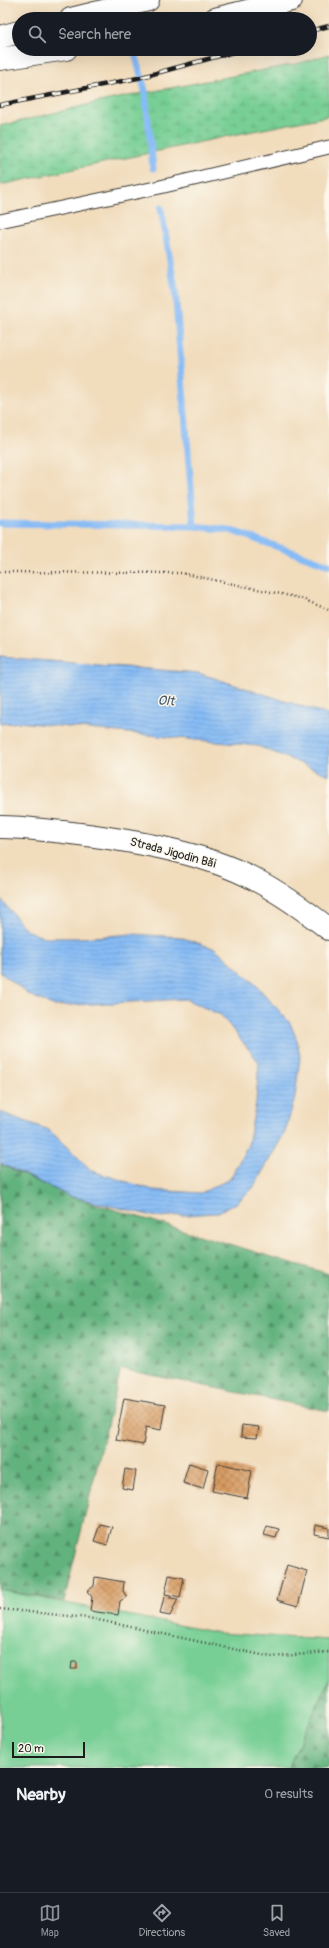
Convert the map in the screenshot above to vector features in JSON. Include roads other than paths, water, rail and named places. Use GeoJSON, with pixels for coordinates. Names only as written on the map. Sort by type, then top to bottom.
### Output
{"type":"FeatureCollection","features":[{"type":"Feature","properties":{"kind":"main road"},"geometry":{"type":"LineString","coordinates":[[99,12],[148,0]]}},
{"type":"Feature","properties":{"kind":"main road"},"geometry":{"type":"LineString","coordinates":[[243,12],[291,0]]}},
{"type":"Feature","properties":{"kind":"main road"},"geometry":{"type":"LineString","coordinates":[[0,36],[12,33]]}},
{"type":"Feature","properties":{"kind":"main road"},"geometry":{"type":"LineString","coordinates":[[0,59],[20,56]]}},
{"type":"Feature","properties":{"kind":"main road","name":"Strada Jigodin Băi"},"geometry":{"type":"LineString","coordinates":[[0,827],[106,837],[170,850],[214,863],[255,880],[303,909],[329,929]]}},
{"type":"Feature","properties":{"kind":"lane"},"geometry":{"type":"LineString","coordinates":[[0,221],[160,187],[329,147]]}},
{"type":"Feature","properties":{"kind":"water","name":"Olt"},"geometry":{"type":"Polygon","coordinates":[[[0,657],[198,673],[329,715],[329,775],[258,746],[19,722],[0,724],[0,657]]]}},
{"type":"Feature","properties":{"kind":"water"},"geometry":{"type":"Polygon","coordinates":[[[0,898],[26,930],[45,938],[80,938],[132,934],[180,937],[216,949],[255,984],[290,1023],[297,1040],[300,1057],[295,1097],[285,1132],[253,1188],[235,1204],[216,1213],[157,1217],[69,1196],[0,1163],[0,1112],[49,1130],[92,1171],[153,1190],[201,1193],[230,1179],[248,1145],[256,1102],[259,1062],[221,1015],[185,999],[55,1006],[29,995],[0,972],[0,898]]]}},
{"type":"Feature","properties":{"kind":"waterway"},"geometry":{"type":"LineString","coordinates":[[136,56],[145,91],[153,168]]}},
{"type":"Feature","properties":{"kind":"waterway"},"geometry":{"type":"LineString","coordinates":[[161,208],[175,290],[194,526]]}},
{"type":"Feature","properties":{"kind":"waterway"},"geometry":{"type":"LineString","coordinates":[[0,523],[194,526],[230,530],[329,565]]}},
{"type":"Feature","properties":{"kind":"railway"},"geometry":{"type":"LineString","coordinates":[[317,29],[329,26]]}},
{"type":"Feature","properties":{"kind":"railway"},"geometry":{"type":"LineString","coordinates":[[0,105],[138,78],[219,56]]}}]}
